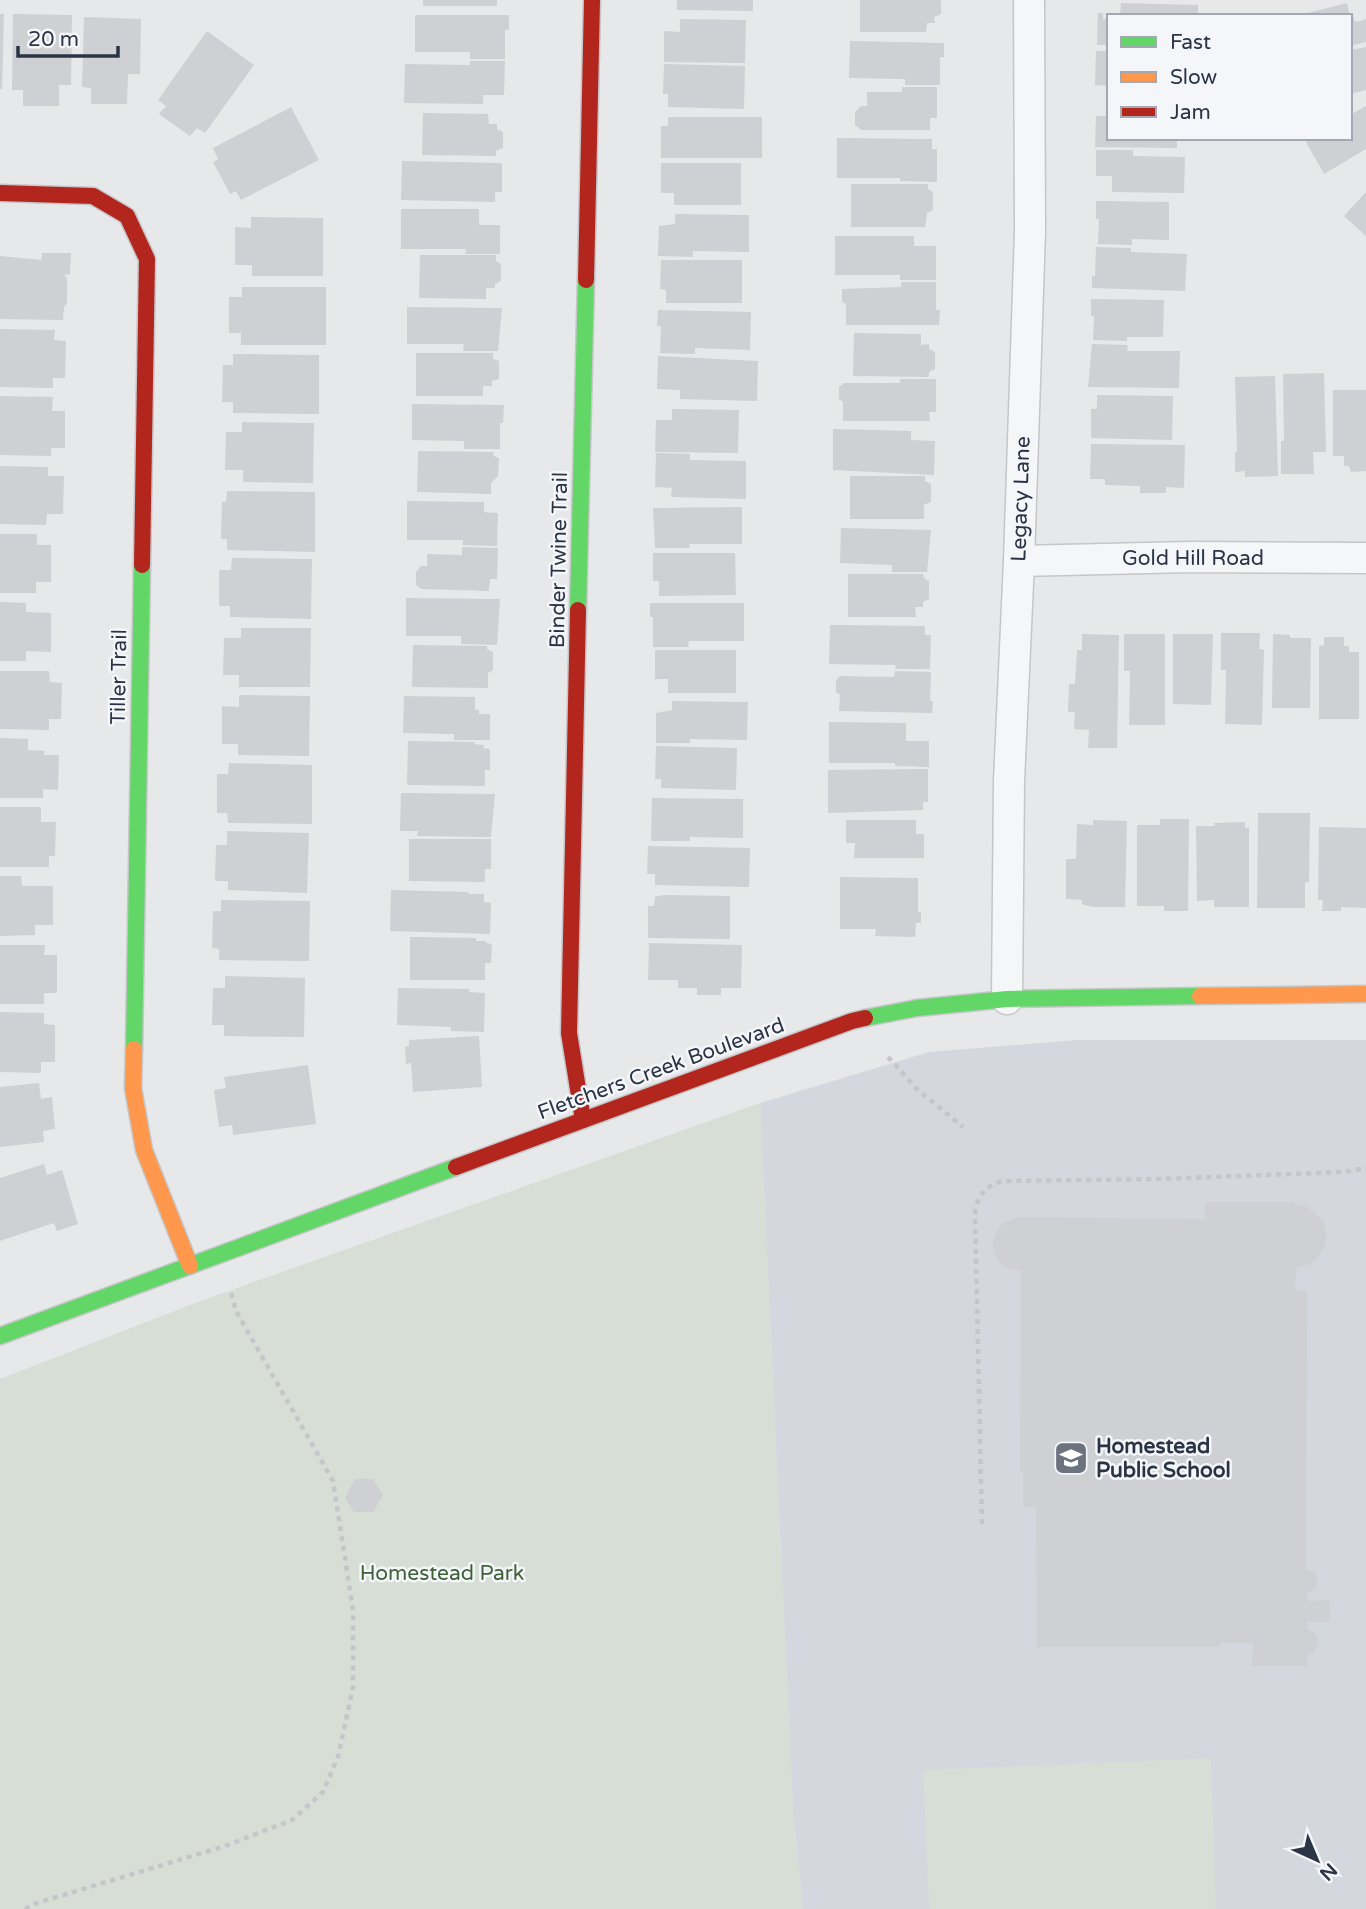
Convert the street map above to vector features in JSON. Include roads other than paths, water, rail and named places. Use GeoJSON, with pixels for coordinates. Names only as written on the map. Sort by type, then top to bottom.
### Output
{"type":"FeatureCollection","features":[{"type":"Feature","properties":{"kind":"street","name":"Binder Twine Trail"},"geometry":{"type":"LineString","coordinates":[[583,1120],[569,1032],[592,0]]}},
{"type":"Feature","properties":{"kind":"street","name":"Legacy Lane"},"geometry":{"type":"LineString","coordinates":[[1007,999],[1009,781],[1020,561],[1030,232],[1029,0]]}},
{"type":"Feature","properties":{"kind":"street","name":"Tiller Trail"},"geometry":{"type":"LineString","coordinates":[[0,193],[93,196],[127,216],[147,259],[133,1088],[144,1150],[190,1266]]}},
{"type":"Feature","properties":{"kind":"street","name":"Gold Hill Road"},"geometry":{"type":"LineString","coordinates":[[1020,561],[1189,557],[1366,558]]}},
{"type":"Feature","properties":{"kind":"street","name":"Fletchers Creek Boulevard"},"geometry":{"type":"LineString","coordinates":[[0,1336],[852,1021],[917,1008],[1007,999],[1366,994]]}},
{"type":"Feature","properties":{"kind":"place","name":"Homestead Public School"},"geometry":{"type":"Point","coordinates":[1071,1458]}},
{"type":"Feature","properties":{"kind":"park label","name":"Homestead Park"},"geometry":{"type":"Point","coordinates":[442,1573]}}]}
